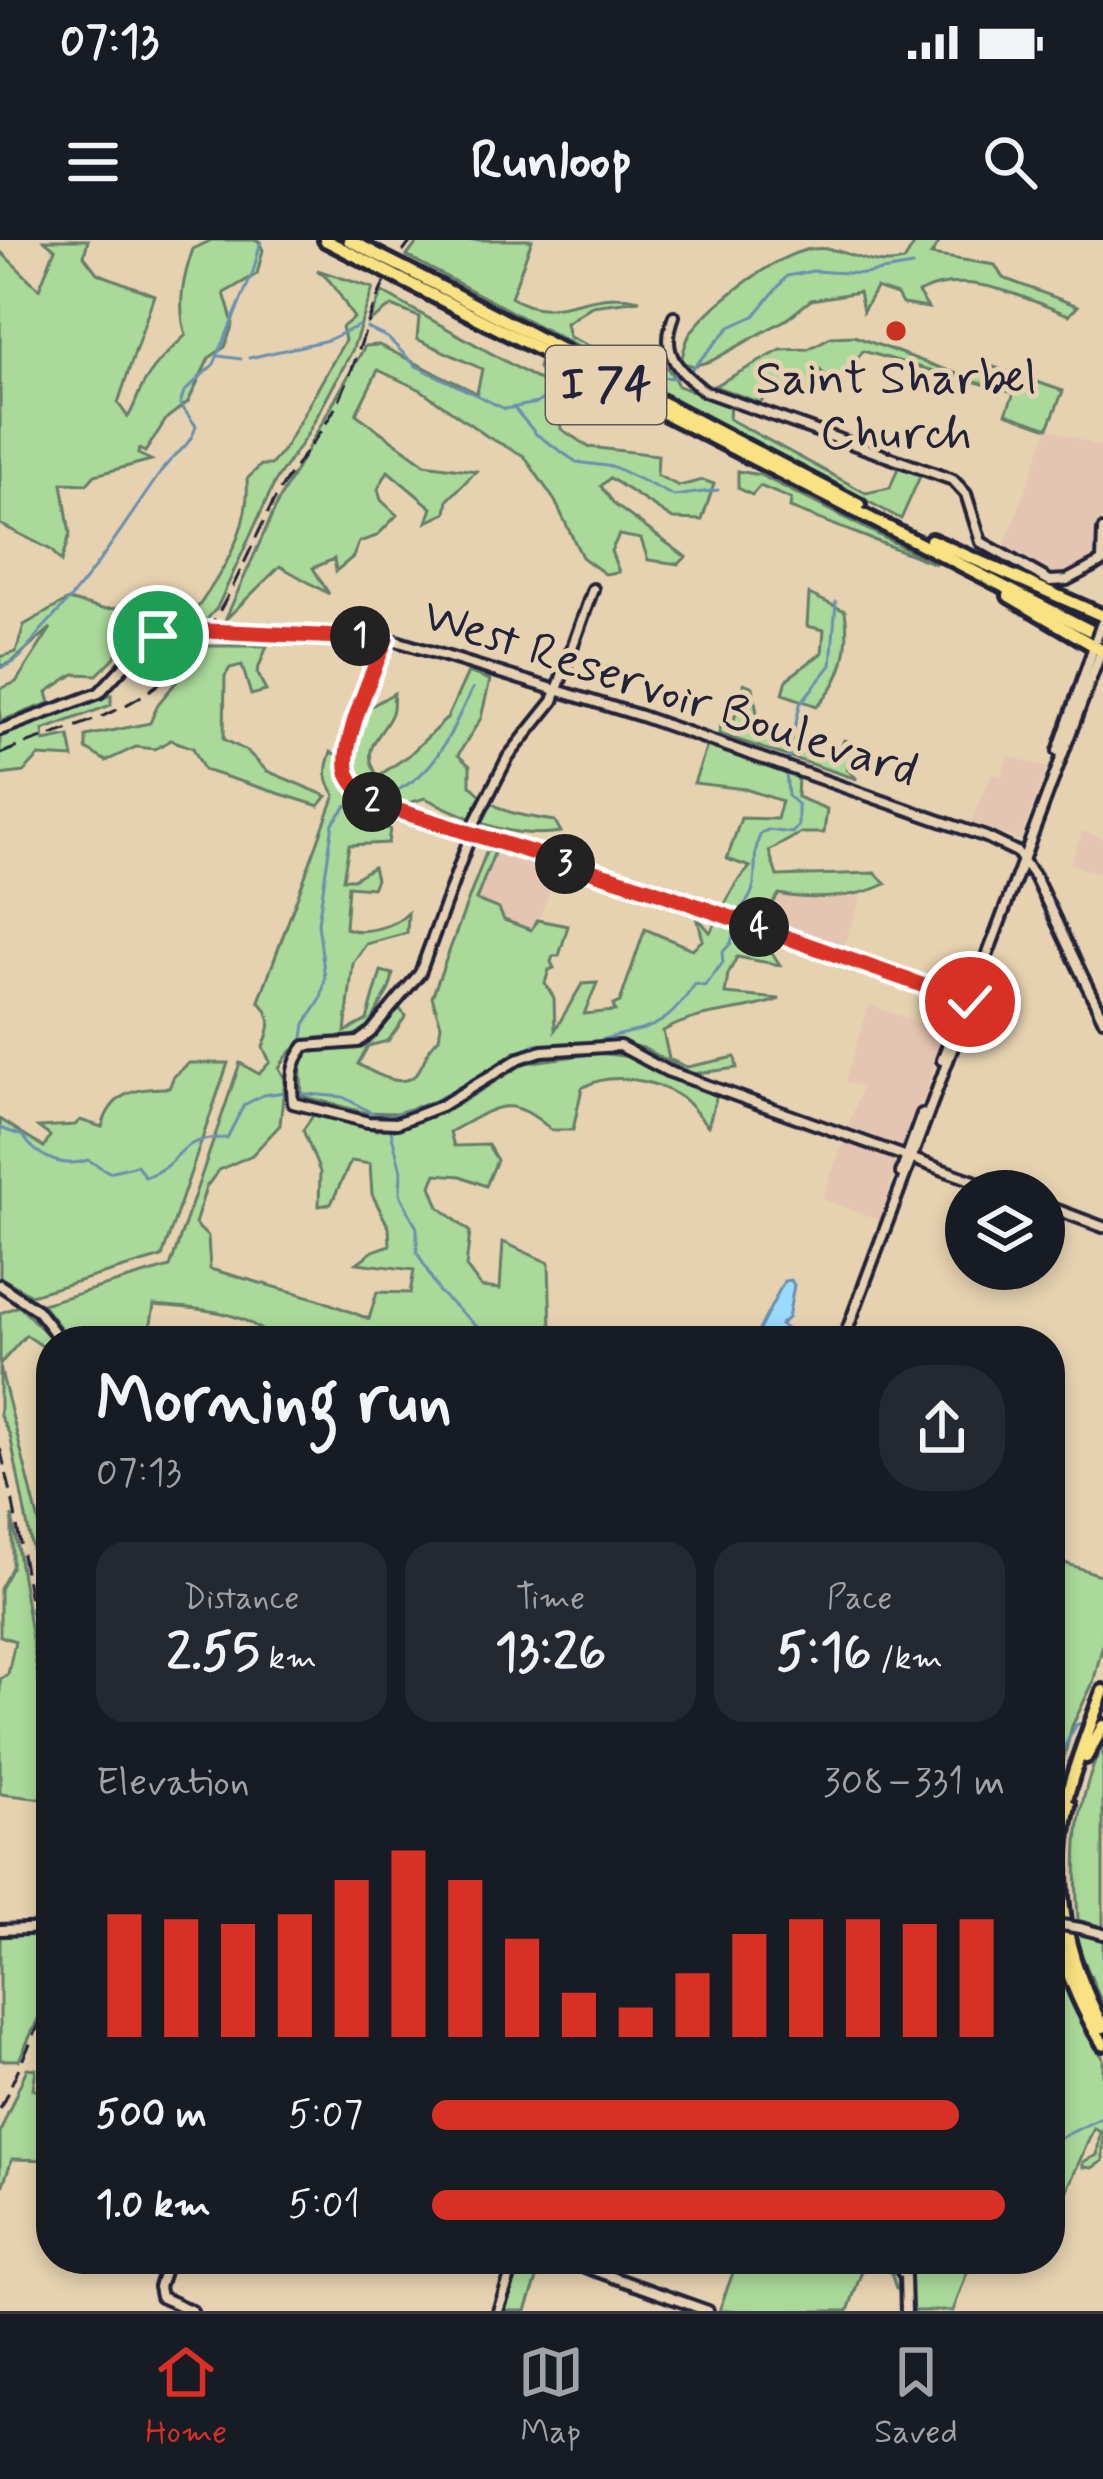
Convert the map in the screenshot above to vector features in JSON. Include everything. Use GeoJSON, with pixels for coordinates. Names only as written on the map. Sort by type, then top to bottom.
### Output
{"type":"FeatureCollection","features":[{"type":"Feature","properties":{"kind":"highway","name":"I 74"},"geometry":{"type":"LineString","coordinates":[[325,240],[402,273],[896,523],[1100,632]]}},
{"type":"Feature","properties":{"kind":"highway","name":"I 74"},"geometry":{"type":"LineString","coordinates":[[349,240],[377,261]]}},
{"type":"Feature","properties":{"kind":"highway","name":"I 74"},"geometry":{"type":"LineString","coordinates":[[402,273],[1100,632]]}},
{"type":"Feature","properties":{"kind":"highway"},"geometry":{"type":"LineString","coordinates":[[896,523],[1100,632]]}},
{"type":"Feature","properties":{"kind":"highway"},"geometry":{"type":"LineString","coordinates":[[1065,1795],[1103,1692]]}},
{"type":"Feature","properties":{"kind":"highway"},"geometry":{"type":"LineString","coordinates":[[1065,1828],[1103,1712]]}},
{"type":"Feature","properties":{"kind":"highway"},"geometry":{"type":"LineString","coordinates":[[1086,1757],[1103,1726]]}},
{"type":"Feature","properties":{"kind":"highway"},"geometry":{"type":"LineString","coordinates":[[1065,1921],[1073,1960],[1103,2024]]}},
{"type":"Feature","properties":{"kind":"highway"},"geometry":{"type":"LineString","coordinates":[[1065,1961],[1081,2007],[1103,2044]]}},
{"type":"Feature","properties":{"kind":"street"},"geometry":{"type":"LineString","coordinates":[[674,316],[669,357],[696,384],[712,394],[953,480],[966,494],[981,542],[1050,581],[1067,580],[1103,559],[1103,530]]}},
{"type":"Feature","properties":{"kind":"street"},"geometry":{"type":"LineString","coordinates":[[592,589],[551,705],[508,757],[470,836],[420,973],[358,1042],[305,1046],[294,1059],[290,1077],[293,1103],[368,1122],[397,1123],[441,1106],[520,1058],[542,1051],[620,1046],[667,1071],[945,1171]]}},
{"type":"Feature","properties":{"kind":"street","name":"West Reservoir Boulevard"},"geometry":{"type":"LineString","coordinates":[[0,730],[99,693],[138,651],[167,632],[386,639],[557,690],[986,837],[1025,856]]}},
{"type":"Feature","properties":{"kind":"street"},"geometry":{"type":"LineString","coordinates":[[910,1159],[907,1148],[1025,856],[1100,632]]}},
{"type":"Feature","properties":{"kind":"street"},"geometry":{"type":"LineString","coordinates":[[386,639],[352,733],[348,774],[374,803],[652,890],[968,1001]]}},
{"type":"Feature","properties":{"kind":"street"},"geometry":{"type":"LineString","coordinates":[[848,1326],[1025,856]]}},
{"type":"Feature","properties":{"kind":"street"},"geometry":{"type":"LineString","coordinates":[[1025,856],[1103,1019]]}},
{"type":"Feature","properties":{"kind":"street"},"geometry":{"type":"LineString","coordinates":[[1065,1213],[1103,1227]]}},
{"type":"Feature","properties":{"kind":"street"},"geometry":{"type":"LineString","coordinates":[[0,1285],[37,1310],[49,1326]]}},
{"type":"Feature","properties":{"kind":"street"},"geometry":{"type":"LineString","coordinates":[[1065,1926],[1103,1934]]}},
{"type":"Feature","properties":{"kind":"street"},"geometry":{"type":"LineString","coordinates":[[0,1930],[36,1929]]}},
{"type":"Feature","properties":{"kind":"street"},"geometry":{"type":"LineString","coordinates":[[164,2274],[159,2291],[166,2301],[192,2311]]}},
{"type":"Feature","properties":{"kind":"street"},"geometry":{"type":"LineString","coordinates":[[498,2311],[511,2274]]}},
{"type":"Feature","properties":{"kind":"street"},"geometry":{"type":"LineString","coordinates":[[604,2274],[708,2311]]}},
{"type":"Feature","properties":{"kind":"street"},"geometry":{"type":"LineString","coordinates":[[902,2274],[906,2311]]}},
{"type":"Feature","properties":{"kind":"shaded area"},"geometry":{"type":"Polygon","coordinates":[[[1048,428],[1103,448],[1099,529],[1103,531],[1103,554],[1059,576],[1003,551],[1048,428]]]}},
{"type":"Feature","properties":{"kind":"shaded area"},"geometry":{"type":"Polygon","coordinates":[[[1009,756],[1047,768],[1020,840],[970,825],[992,773],[1001,777],[1009,756]]]}},
{"type":"Feature","properties":{"kind":"shaded area"},"geometry":{"type":"Polygon","coordinates":[[[1083,831],[1103,838],[1103,875],[1070,864],[1083,831]]]}},
{"type":"Feature","properties":{"kind":"shaded area"},"geometry":{"type":"Polygon","coordinates":[[[489,847],[547,864],[542,879],[553,883],[534,931],[504,920],[470,898],[489,847]]]}},
{"type":"Feature","properties":{"kind":"shaded area"},"geometry":{"type":"Polygon","coordinates":[[[818,876],[863,891],[841,953],[734,914],[818,876]]]}},
{"type":"Feature","properties":{"kind":"shaded area"},"geometry":{"type":"Polygon","coordinates":[[[869,1005],[946,1032],[906,1144],[900,1146],[848,1127],[862,1087],[845,1081],[869,1005]]]}},
{"type":"Feature","properties":{"kind":"shaded area"},"geometry":{"type":"Polygon","coordinates":[[[843,1141],[897,1162],[880,1220],[822,1199],[843,1141]]]}},
{"type":"Feature","properties":{"kind":"green space"},"geometry":{"type":"Polygon","coordinates":[[[44,240],[88,240],[84,256],[97,273],[154,295],[118,403],[128,417],[150,374],[186,335],[182,292],[193,249],[212,240],[258,240],[263,250],[257,274],[224,293],[233,323],[225,347],[209,358],[188,402],[167,418],[145,452],[139,449],[138,454],[151,460],[95,475],[87,484],[62,483],[70,534],[61,562],[51,550],[0,524],[0,251],[39,289],[55,249],[44,240]]]}},
{"type":"Feature","properties":{"kind":"green space"},"geometry":{"type":"Polygon","coordinates":[[[419,240],[532,240],[511,297],[527,305],[557,307],[621,297],[640,300],[592,306],[566,323],[569,337],[601,350],[657,360],[678,386],[730,404],[729,419],[866,493],[890,488],[899,465],[922,472],[901,519],[407,256],[419,240]]]}},
{"type":"Feature","properties":{"kind":"green space"},"geometry":{"type":"Polygon","coordinates":[[[917,240],[941,240],[931,255],[995,265],[1003,278],[1078,306],[1069,315],[994,288],[956,283],[918,293],[928,308],[902,304],[897,295],[876,288],[863,311],[859,292],[811,300],[787,319],[711,361],[693,366],[681,362],[689,335],[705,316],[782,259],[824,249],[891,263],[904,261],[917,240]]]}},
{"type":"Feature","properties":{"kind":"green space"},"geometry":{"type":"Polygon","coordinates":[[[317,270],[373,288],[352,351],[307,435],[275,482],[217,608],[201,626],[189,620],[238,537],[247,479],[261,465],[271,465],[284,449],[345,340],[342,327],[354,318],[334,286],[317,270]]]}},
{"type":"Feature","properties":{"kind":"green space"},"geometry":{"type":"Polygon","coordinates":[[[382,292],[535,378],[562,387],[538,368],[540,361],[643,416],[636,418],[578,390],[570,416],[560,416],[561,429],[589,447],[658,455],[657,475],[679,486],[703,480],[714,484],[702,520],[673,519],[610,478],[601,486],[615,505],[686,557],[679,564],[648,560],[641,539],[619,535],[611,551],[619,572],[605,574],[582,557],[555,501],[524,456],[421,390],[378,370],[356,414],[425,464],[476,471],[448,500],[446,513],[427,522],[432,508],[388,471],[378,489],[381,500],[397,515],[377,536],[359,542],[353,557],[336,571],[334,559],[313,568],[329,594],[280,566],[225,620],[279,500],[365,346],[379,345],[477,393],[482,369],[417,339],[419,317],[392,306],[369,322],[382,292]]]}},
{"type":"Feature","properties":{"kind":"green space"},"geometry":{"type":"Polygon","coordinates":[[[854,336],[957,374],[994,367],[1063,391],[1048,428],[1006,413],[1014,393],[959,377],[941,386],[944,374],[863,351],[836,388],[819,369],[814,396],[785,388],[770,390],[760,403],[714,386],[781,350],[808,349],[831,337],[854,336]]]}},
{"type":"Feature","properties":{"kind":"green space"},"geometry":{"type":"Polygon","coordinates":[[[738,471],[760,475],[936,564],[790,508],[791,499],[760,486],[752,495],[738,488],[738,471]]]}},
{"type":"Feature","properties":{"kind":"green space"},"geometry":{"type":"Polygon","coordinates":[[[809,594],[845,611],[847,624],[839,674],[817,706],[783,694],[787,679],[822,653],[824,630],[807,626],[809,594]]]}},
{"type":"Feature","properties":{"kind":"green space"},"geometry":{"type":"Polygon","coordinates":[[[68,600],[102,609],[120,608],[135,623],[114,658],[97,675],[74,674],[47,692],[50,703],[0,721],[0,689],[16,682],[51,628],[11,663],[0,666],[0,657],[16,652],[24,625],[68,600]]]}},
{"type":"Feature","properties":{"kind":"green space"},"geometry":{"type":"Polygon","coordinates":[[[206,646],[267,646],[257,672],[266,691],[251,695],[242,665],[230,668],[225,676],[224,739],[248,752],[267,771],[327,796],[319,806],[204,770],[193,748],[171,740],[155,749],[136,747],[106,761],[86,749],[86,736],[150,723],[158,704],[206,646]]]}},
{"type":"Feature","properties":{"kind":"green space"},"geometry":{"type":"Polygon","coordinates":[[[468,672],[490,680],[481,718],[458,755],[470,766],[470,785],[509,812],[555,821],[561,832],[507,830],[425,798],[399,806],[363,787],[351,761],[368,708],[394,693],[392,713],[371,749],[378,776],[408,756],[447,718],[468,672]]]}},
{"type":"Feature","properties":{"kind":"green space"},"geometry":{"type":"Polygon","coordinates":[[[744,683],[753,687],[760,734],[803,754],[838,755],[844,740],[854,743],[847,769],[857,779],[719,734],[722,718],[734,720],[744,683]]]}},
{"type":"Feature","properties":{"kind":"green space"},"geometry":{"type":"Polygon","coordinates":[[[111,695],[111,705],[43,730],[44,741],[69,736],[73,758],[39,756],[24,772],[0,775],[0,736],[111,695]]]}},
{"type":"Feature","properties":{"kind":"green space"},"geometry":{"type":"Polygon","coordinates":[[[707,746],[798,777],[797,797],[827,809],[824,833],[801,833],[769,851],[777,876],[875,873],[886,884],[834,897],[779,894],[764,917],[809,939],[722,910],[750,867],[727,859],[741,818],[777,819],[782,801],[745,789],[694,783],[707,746]]]}},
{"type":"Feature","properties":{"kind":"green space"},"geometry":{"type":"Polygon","coordinates":[[[331,752],[340,756],[347,787],[374,811],[367,821],[390,829],[388,843],[349,845],[343,879],[353,879],[373,867],[376,879],[372,888],[348,886],[345,928],[378,928],[408,913],[407,933],[366,944],[353,963],[345,1032],[367,1020],[381,971],[393,974],[368,1026],[345,1037],[306,1041],[293,1050],[279,1068],[285,1079],[280,1125],[252,1155],[219,1170],[206,1187],[195,1224],[208,1237],[210,1269],[318,1299],[369,1319],[377,1292],[410,1293],[414,1270],[357,1263],[390,1245],[389,1228],[372,1194],[370,1164],[351,1161],[331,1204],[319,1206],[320,1172],[303,1130],[314,1114],[376,1130],[407,1126],[464,1101],[525,1063],[598,1053],[632,1057],[717,1095],[708,1126],[671,1091],[619,1079],[582,1088],[573,1130],[551,1130],[524,1110],[502,1107],[450,1132],[454,1146],[488,1145],[497,1160],[486,1186],[461,1176],[436,1174],[431,1186],[439,1207],[470,1232],[466,1267],[481,1287],[500,1289],[503,1242],[549,1263],[551,1326],[254,1326],[202,1309],[154,1305],[150,1326],[59,1326],[42,1304],[170,1267],[240,1063],[259,1074],[270,1062],[263,1047],[269,1018],[259,1001],[335,795],[327,764],[331,752]]]}},
{"type":"Feature","properties":{"kind":"green space"},"geometry":{"type":"Polygon","coordinates":[[[487,850],[495,851],[476,900],[499,909],[504,920],[531,930],[537,920],[568,926],[545,983],[554,998],[555,1030],[582,984],[597,983],[584,1014],[615,1011],[613,1005],[620,1002],[645,929],[692,949],[703,940],[697,917],[710,932],[719,919],[767,945],[780,965],[737,957],[725,994],[780,999],[693,1019],[663,1031],[669,1059],[687,1067],[735,1057],[737,1068],[692,1074],[643,1048],[616,1041],[515,1052],[447,1097],[397,1113],[363,1112],[302,1096],[300,1059],[305,1051],[349,1048],[364,1042],[396,1005],[406,1016],[388,1041],[368,1046],[358,1064],[398,1081],[419,1070],[439,1038],[441,1025],[432,997],[487,850]]]}},
{"type":"Feature","properties":{"kind":"green space"},"geometry":{"type":"Polygon","coordinates":[[[189,1063],[228,1063],[162,1257],[31,1295],[0,1277],[0,1119],[44,1147],[50,1136],[38,1127],[75,1125],[80,1120],[102,1127],[118,1099],[136,1091],[169,1088],[189,1063]]]}},
{"type":"Feature","properties":{"kind":"green space"},"geometry":{"type":"Polygon","coordinates":[[[19,1306],[39,1326],[36,1342],[26,1335],[0,1364],[0,1313],[19,1306]]]}},
{"type":"Feature","properties":{"kind":"green space"},"geometry":{"type":"Polygon","coordinates":[[[0,1367],[36,1510],[36,1554],[10,1435],[0,1416],[0,1367]]]}},
{"type":"Feature","properties":{"kind":"green space"},"geometry":{"type":"Polygon","coordinates":[[[12,1515],[36,1664],[36,1798],[0,1794],[0,1679],[8,1674],[15,1641],[0,1636],[0,1589],[12,1567],[12,1515]]]}},
{"type":"Feature","properties":{"kind":"green space"},"geometry":{"type":"Polygon","coordinates":[[[1065,1563],[1103,1576],[1103,1644],[1093,1683],[1065,1753],[1065,1563]]]}},
{"type":"Feature","properties":{"kind":"green space"},"geometry":{"type":"Polygon","coordinates":[[[1103,1743],[1103,1927],[1078,1920],[1076,1873],[1081,1809],[1103,1743]]]}},
{"type":"Feature","properties":{"kind":"green space"},"geometry":{"type":"Polygon","coordinates":[[[36,1934],[36,2023],[19,2060],[0,2060],[0,1937],[36,1934]]]}},
{"type":"Feature","properties":{"kind":"green space"},"geometry":{"type":"Polygon","coordinates":[[[1074,1936],[1103,1939],[1103,2006],[1074,1936]]]}},
{"type":"Feature","properties":{"kind":"green space"},"geometry":{"type":"Polygon","coordinates":[[[1065,1980],[1087,2035],[1103,2058],[1103,2161],[1083,2167],[1083,2162],[1097,2155],[1100,2132],[1094,2128],[1065,2194],[1065,1980]]]}},
{"type":"Feature","properties":{"kind":"green space"},"geometry":{"type":"Polygon","coordinates":[[[27,2068],[36,2069],[36,2160],[12,2159],[0,2193],[0,2132],[27,2068]]]}},
{"type":"Feature","properties":{"kind":"green space"},"geometry":{"type":"Polygon","coordinates":[[[513,2274],[539,2274],[526,2311],[501,2311],[513,2274]]]}},
{"type":"Feature","properties":{"kind":"green space"},"geometry":{"type":"Polygon","coordinates":[[[733,2274],[861,2274],[848,2311],[719,2311],[733,2274]]]}},
{"type":"Feature","properties":{"kind":"green space"},"geometry":{"type":"Polygon","coordinates":[[[892,2274],[900,2274],[902,2290],[896,2289],[892,2274]]]}},
{"type":"Feature","properties":{"kind":"green space"},"geometry":{"type":"Polygon","coordinates":[[[967,2274],[953,2311],[909,2311],[909,2276],[967,2274]]]}},
{"type":"Feature","properties":{"kind":"water"},"geometry":{"type":"Polygon","coordinates":[[[784,1281],[794,1285],[788,1318],[782,1326],[761,1326],[784,1281]]]}},
{"type":"Feature","properties":{"kind":"waterway"},"geometry":{"type":"LineString","coordinates":[[0,668],[21,656],[78,588],[190,439],[196,426],[180,404],[184,392],[214,364],[261,241]]}},
{"type":"Feature","properties":{"kind":"waterway"},"geometry":{"type":"LineString","coordinates":[[688,373],[730,327],[754,316],[787,276],[813,271],[864,274],[912,266]]}},
{"type":"Feature","properties":{"kind":"waterway"},"geometry":{"type":"LineString","coordinates":[[249,358],[328,340],[358,326]]}},
{"type":"Feature","properties":{"kind":"waterway"},"geometry":{"type":"LineString","coordinates":[[367,328],[388,338],[416,366],[505,409],[537,403],[569,381],[591,383]]}},
{"type":"Feature","properties":{"kind":"waterway"},"geometry":{"type":"LineString","coordinates":[[219,356],[241,359]]}},
{"type":"Feature","properties":{"kind":"waterway"},"geometry":{"type":"LineString","coordinates":[[620,376],[683,378]]}},
{"type":"Feature","properties":{"kind":"waterway"},"geometry":{"type":"LineString","coordinates":[[515,409],[536,434],[576,462],[614,467],[674,496],[718,490]]}},
{"type":"Feature","properties":{"kind":"waterway"},"geometry":{"type":"LineString","coordinates":[[788,761],[800,704],[831,665],[836,602]]}},
{"type":"Feature","properties":{"kind":"waterway"},"geometry":{"type":"LineString","coordinates":[[376,798],[396,791],[426,769],[447,740],[473,688]]}},
{"type":"Feature","properties":{"kind":"waterway"},"geometry":{"type":"LineString","coordinates":[[736,912],[754,885],[761,833],[792,833],[798,826],[798,805],[788,796],[786,772]]}},
{"type":"Feature","properties":{"kind":"waterway"},"geometry":{"type":"LineString","coordinates":[[302,1044],[305,1024],[321,999],[325,979],[318,923],[333,823],[346,806],[367,799]]}},
{"type":"Feature","properties":{"kind":"waterway"},"geometry":{"type":"LineString","coordinates":[[588,1044],[648,1028],[670,1014],[695,984],[705,986],[723,962],[722,953],[735,929]]}},
{"type":"Feature","properties":{"kind":"waterway"},"geometry":{"type":"LineString","coordinates":[[0,1128],[23,1136],[51,1159],[88,1160],[109,1172],[137,1165],[145,1177],[168,1165],[187,1146],[227,1138],[244,1105],[263,1095],[343,1097],[376,1115],[392,1116],[431,1103],[535,1044],[567,1045]]}},
{"type":"Feature","properties":{"kind":"waterway"},"geometry":{"type":"LineString","coordinates":[[390,1127],[401,1171],[400,1194],[417,1228],[417,1252],[439,1292],[476,1326]]}},
{"type":"Feature","properties":{"kind":"waterway"},"geometry":{"type":"LineString","coordinates":[[1065,1746],[1076,1725],[1082,1723]]}},
{"type":"Feature","properties":{"kind":"waterway"},"geometry":{"type":"LineString","coordinates":[[1065,2136],[1103,2117]]}},
{"type":"Feature","properties":{"kind":"railway"},"geometry":{"type":"LineString","coordinates":[[0,754],[112,712],[145,693],[195,648],[229,593],[275,499],[333,411],[377,299],[412,240]]}},
{"type":"Feature","properties":{"kind":"railway"},"geometry":{"type":"LineString","coordinates":[[0,1448],[36,1634]]}},
{"type":"Feature","properties":{"kind":"railway"},"geometry":{"type":"LineString","coordinates":[[0,2109],[36,2031]]}},
{"type":"Feature","properties":{"kind":"place","name":"Saint Sharbel Church"},"geometry":{"type":"Point","coordinates":[896,331]}},
{"type":"Feature","properties":{"kind":"route"},"geometry":{"type":"LineString","coordinates":[[158,636],[186,630],[386,639],[352,733],[347,764],[356,786],[374,803],[652,890],[970,1002]]}}]}
